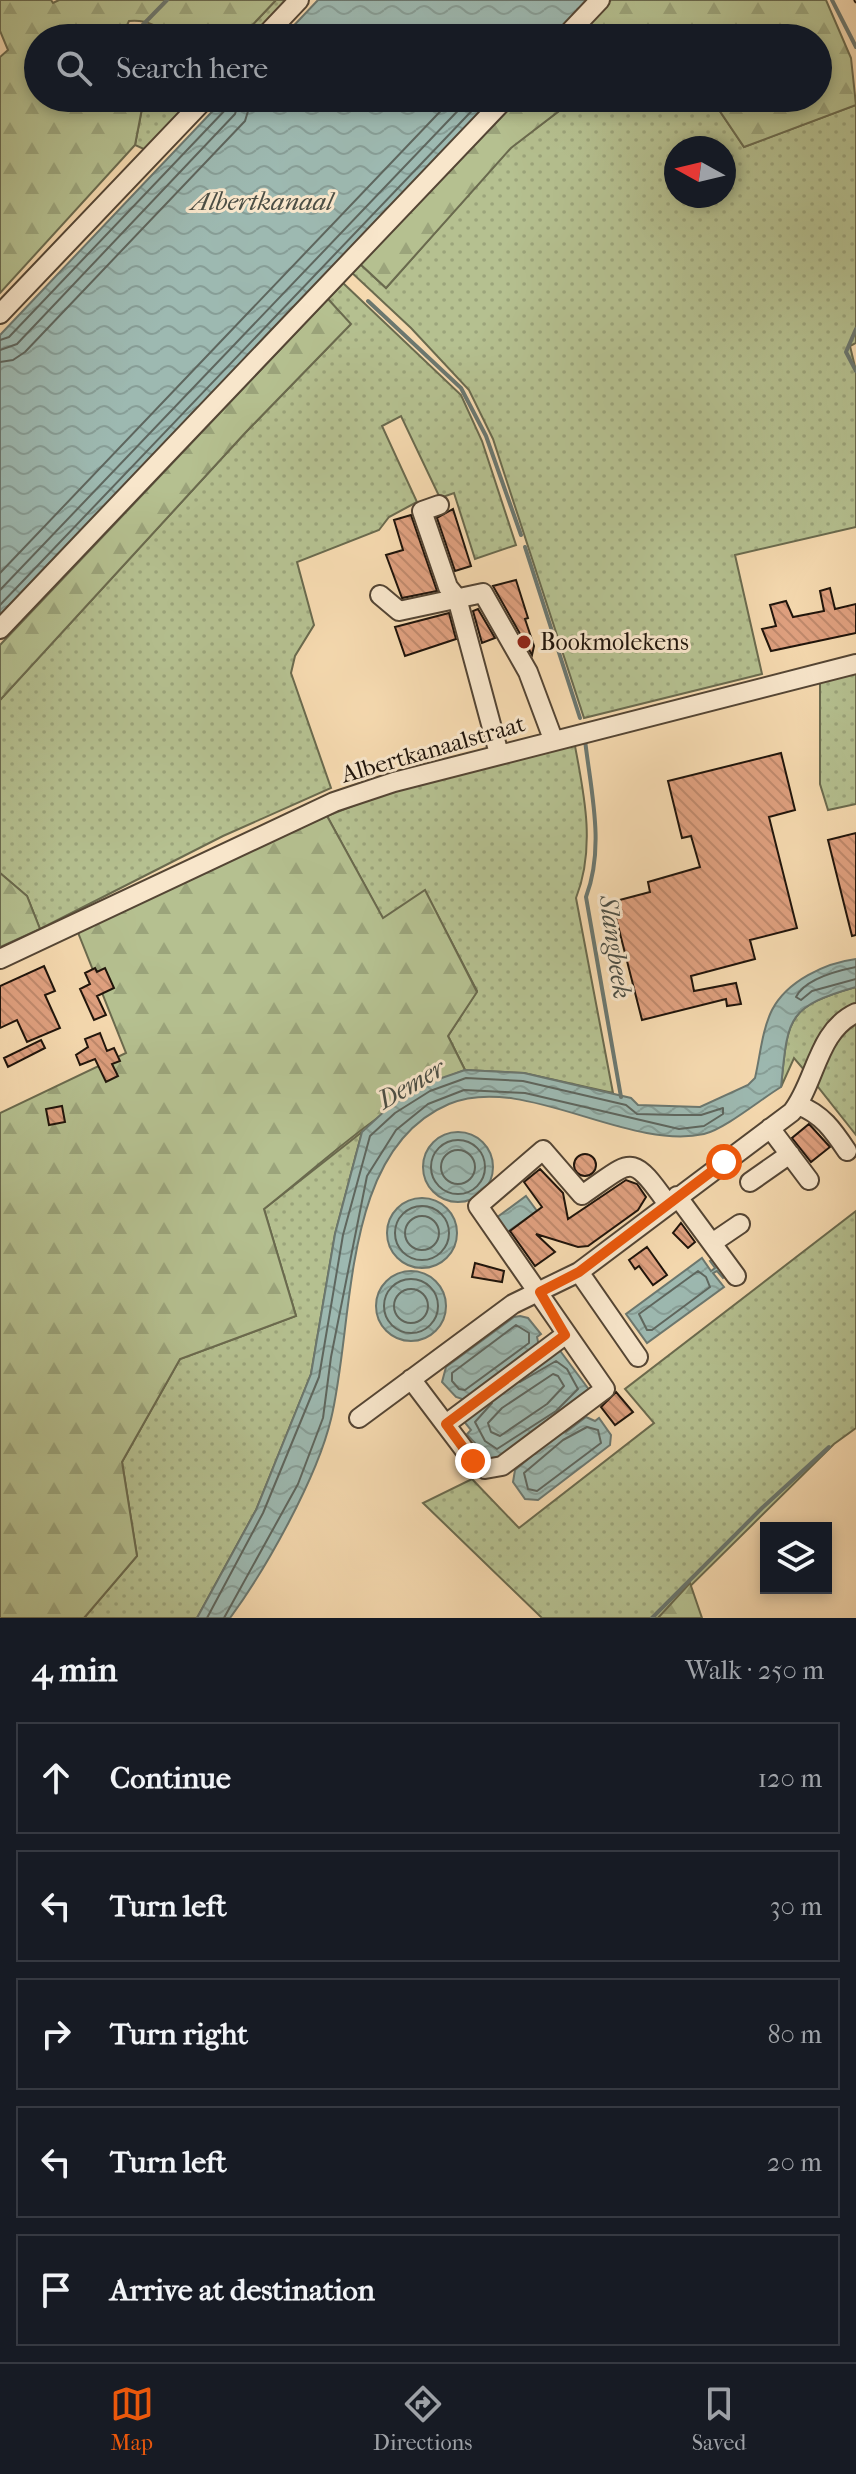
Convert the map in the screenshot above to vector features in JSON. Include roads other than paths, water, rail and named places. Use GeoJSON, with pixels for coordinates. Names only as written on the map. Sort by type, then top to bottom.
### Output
{"type":"FeatureCollection","features":[{"type":"Feature","properties":{"kind":"street"},"geometry":{"type":"LineString","coordinates":[[276,24],[299,0]]}},
{"type":"Feature","properties":{"kind":"street"},"geometry":{"type":"LineString","coordinates":[[577,24],[600,0]]}},
{"type":"Feature","properties":{"kind":"street"},"geometry":{"type":"LineString","coordinates":[[0,314],[193,112]]}},
{"type":"Feature","properties":{"kind":"street"},"geometry":{"type":"LineString","coordinates":[[0,629],[493,112]]}},
{"type":"Feature","properties":{"kind":"street"},"geometry":{"type":"LineString","coordinates":[[439,505],[422,511],[448,587],[457,598],[499,754]]}},
{"type":"Feature","properties":{"kind":"street"},"geometry":{"type":"LineString","coordinates":[[380,595],[399,611],[483,593],[528,672],[553,739]]}},
{"type":"Feature","properties":{"kind":"street","name":"Albertkanaalstraat"},"geometry":{"type":"LineString","coordinates":[[0,959],[334,802],[394,782],[553,739],[856,664]]}},
{"type":"Feature","properties":{"kind":"street"},"geometry":{"type":"LineString","coordinates":[[359,1418],[513,1304],[579,1272],[770,1128],[798,1105],[807,1091],[824,1046],[835,1030],[856,1013]]}},
{"type":"Feature","properties":{"kind":"street"},"geometry":{"type":"LineString","coordinates":[[798,1105],[813,1110],[826,1121],[847,1151]]}},
{"type":"Feature","properties":{"kind":"street"},"geometry":{"type":"LineString","coordinates":[[770,1128],[809,1180]]}},
{"type":"Feature","properties":{"kind":"street"},"geometry":{"type":"LineString","coordinates":[[411,1379],[473,1461],[485,1469],[502,1466],[605,1389],[478,1206],[543,1150],[582,1195],[619,1170],[633,1166],[643,1169],[712,1243],[736,1276]]}},
{"type":"Feature","properties":{"kind":"street"},"geometry":{"type":"LineString","coordinates":[[750,1182],[790,1154]]}},
{"type":"Feature","properties":{"kind":"street"},"geometry":{"type":"LineString","coordinates":[[712,1243],[740,1224]]}},
{"type":"Feature","properties":{"kind":"street"},"geometry":{"type":"LineString","coordinates":[[579,1272],[638,1357]]}},
{"type":"Feature","properties":{"kind":"street"},"geometry":{"type":"LineString","coordinates":[[446,1424],[565,1335]]}},
{"type":"Feature","properties":{"kind":"water"},"geometry":{"type":"Polygon","coordinates":[[[318,0],[588,0],[565,24],[295,24],[318,0]]]}},
{"type":"Feature","properties":{"kind":"water","name":"Albertkanaal"},"geometry":{"type":"Polygon","coordinates":[[[212,112],[482,112],[0,616],[0,335],[212,112]]]}},
{"type":"Feature","properties":{"kind":"water"},"geometry":{"type":"Polygon","coordinates":[[[856,959],[856,987],[816,1001],[795,1019],[789,1030],[781,1087],[713,1131],[674,1136],[642,1132],[542,1104],[478,1097],[449,1104],[414,1127],[388,1159],[370,1198],[358,1242],[331,1419],[314,1468],[274,1549],[230,1618],[197,1618],[256,1510],[311,1374],[335,1234],[362,1132],[390,1106],[427,1083],[465,1070],[524,1073],[631,1098],[638,1105],[700,1107],[748,1085],[755,1078],[769,1018],[787,990],[820,969],[856,959]]]}},
{"type":"Feature","properties":{"kind":"water"},"geometry":{"type":"Polygon","coordinates":[[[458,1132],[477,1138],[487,1148],[493,1167],[487,1186],[477,1196],[458,1202],[439,1196],[429,1186],[423,1167],[429,1148],[439,1138],[458,1132]]]}},
{"type":"Feature","properties":{"kind":"water"},"geometry":{"type":"Polygon","coordinates":[[[526,1196],[537,1211],[506,1233],[496,1218],[526,1196]]]}},
{"type":"Feature","properties":{"kind":"water"},"geometry":{"type":"Polygon","coordinates":[[[422,1198],[447,1208],[457,1233],[447,1258],[422,1268],[397,1258],[387,1233],[397,1208],[422,1198]]]}},
{"type":"Feature","properties":{"kind":"water"},"geometry":{"type":"Polygon","coordinates":[[[702,1258],[711,1271],[715,1268],[710,1261],[713,1259],[726,1276],[723,1278],[717,1271],[713,1273],[724,1287],[647,1343],[626,1314],[702,1258]]]}},
{"type":"Feature","properties":{"kind":"water"},"geometry":{"type":"Polygon","coordinates":[[[418,1271],[440,1286],[446,1306],[444,1320],[436,1331],[425,1339],[404,1341],[386,1331],[378,1320],[376,1299],[386,1281],[397,1273],[418,1271]]]}},
{"type":"Feature","properties":{"kind":"water"},"geometry":{"type":"Polygon","coordinates":[[[514,1317],[528,1318],[541,1334],[537,1337],[539,1346],[465,1400],[456,1397],[442,1382],[446,1367],[514,1317]]]}},
{"type":"Feature","properties":{"kind":"water"},"geometry":{"type":"Polygon","coordinates":[[[558,1348],[590,1391],[494,1462],[467,1434],[471,1430],[462,1419],[558,1348]]]}},
{"type":"Feature","properties":{"kind":"water"},"geometry":{"type":"Polygon","coordinates":[[[586,1417],[595,1421],[599,1418],[611,1435],[610,1445],[538,1500],[525,1499],[513,1482],[515,1470],[564,1429],[566,1432],[586,1417]]]}},
{"type":"Feature","properties":{"kind":"waterway","name":"Slangbeek"},"geometry":{"type":"LineString","coordinates":[[144,24],[167,0]]}},
{"type":"Feature","properties":{"kind":"waterway"},"geometry":{"type":"LineString","coordinates":[[832,0],[856,47]]}},
{"type":"Feature","properties":{"kind":"waterway","name":"Slangbeek"},"geometry":{"type":"LineString","coordinates":[[368,301],[461,388],[486,436],[521,535]]}},
{"type":"Feature","properties":{"kind":"waterway"},"geometry":{"type":"LineString","coordinates":[[856,329],[846,352],[856,371]]}},
{"type":"Feature","properties":{"kind":"waterway","name":"Slangbeek"},"geometry":{"type":"LineString","coordinates":[[525,547],[580,718]]}},
{"type":"Feature","properties":{"kind":"waterway","name":"Slangbeek"},"geometry":{"type":"LineString","coordinates":[[585,740],[596,839],[592,878],[586,897],[621,1097]]}},
{"type":"Feature","properties":{"kind":"waterway"},"geometry":{"type":"LineString","coordinates":[[652,1618],[762,1508],[829,1447]]}},
{"type":"Feature","properties":{"kind":"place","name":"Bookmolekens"},"geometry":{"type":"Point","coordinates":[524,642]}},
{"type":"Feature","properties":{"kind":"water label","name":"Demer"},"geometry":{"type":"Point","coordinates":[411,1084]}}]}
